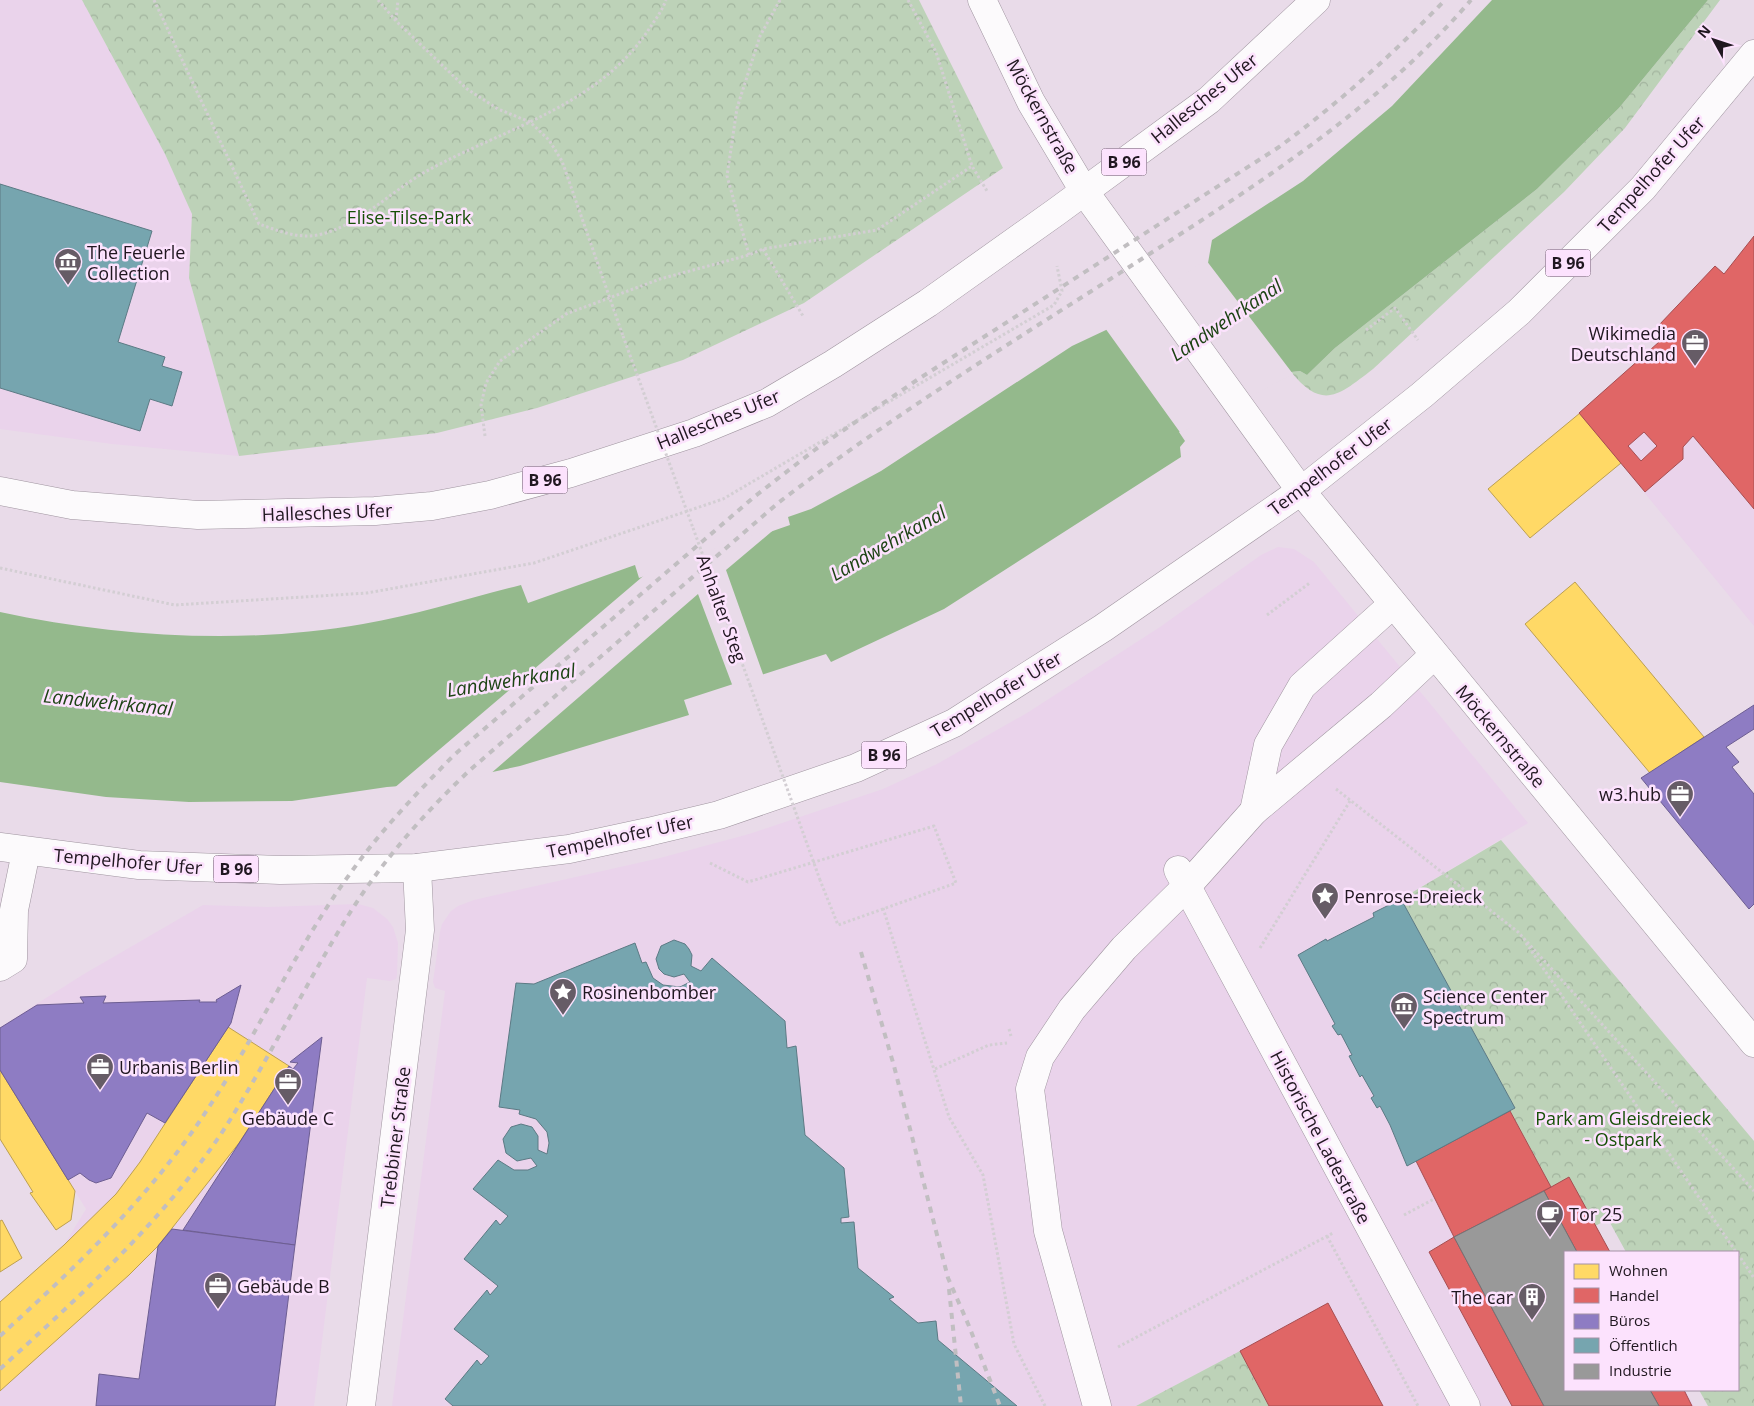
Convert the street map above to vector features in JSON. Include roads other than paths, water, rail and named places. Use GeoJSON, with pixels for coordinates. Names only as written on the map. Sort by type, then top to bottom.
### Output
{"type":"FeatureCollection","features":[{"type":"Feature","properties":{"kind":"street","name":"Möckernstraße"},"geometry":{"type":"LineString","coordinates":[[982,0],[1031,102],[1084,191],[1301,491],[1754,1043]]}},
{"type":"Feature","properties":{"kind":"street","name":"Hallesches Ufer"},"geometry":{"type":"LineString","coordinates":[[0,491],[72,505],[198,515],[374,512],[432,506],[499,492],[571,472],[694,433],[767,403],[833,364],[928,303],[1209,100],[1316,0]]}},
{"type":"Feature","properties":{"kind":"street","name":"Tempelhofer Ufer"},"geometry":{"type":"LineString","coordinates":[[13,849],[139,865],[280,870],[417,868],[569,849],[719,816],[856,768],[954,723],[1103,628],[1301,491],[1422,395],[1519,312],[1643,188],[1754,54]]}},
{"type":"Feature","properties":{"kind":"street"},"geometry":{"type":"LineString","coordinates":[[1254,811],[1268,745],[1302,686],[1393,604]]}},
{"type":"Feature","properties":{"kind":"street"},"geometry":{"type":"LineString","coordinates":[[1097,1406],[1048,1231],[1030,1088],[1040,1057],[1072,1009],[1182,876],[1254,811],[1381,705],[1434,655]]}},
{"type":"Feature","properties":{"kind":"street"},"geometry":{"type":"LineString","coordinates":[[0,967],[13,959],[13,849]]}},
{"type":"Feature","properties":{"kind":"street","name":"Trebbiner Straße"},"geometry":{"type":"LineString","coordinates":[[361,1406],[420,930],[417,868]]}},
{"type":"Feature","properties":{"kind":"street","name":"Historische Ladestraße"},"geometry":{"type":"LineString","coordinates":[[1182,876],[1466,1406]]}},
{"type":"Feature","properties":{"kind":"water","name":"Landwehrkanal"},"geometry":{"type":"Polygon","coordinates":[[[1492,0],[1708,0],[1619,108],[1537,189],[1335,348],[1307,375],[1300,371],[1291,372],[1179,432],[1185,441],[1180,447],[1181,457],[944,609],[831,662],[826,654],[684,700],[689,715],[520,766],[441,783],[387,787],[292,801],[189,802],[106,797],[0,782],[0,612],[44,621],[89,627],[181,635],[227,636],[318,631],[403,616],[521,585],[528,603],[635,565],[639,578],[790,525],[788,517],[811,509],[881,471],[1072,346],[1106,330],[1208,263],[1212,240],[1303,181],[1392,106],[1492,0]]]}},
{"type":"Feature","properties":{"kind":"railway"},"geometry":{"type":"LineString","coordinates":[[0,1336],[86,1255],[140,1198],[165,1168],[211,1104],[247,1046],[332,899],[388,826],[454,755],[754,497],[816,449],[917,380],[1279,147],[1365,77],[1445,0]]}},
{"type":"Feature","properties":{"kind":"railway"},"geometry":{"type":"LineString","coordinates":[[0,1369],[118,1258],[197,1167],[237,1108],[328,950],[370,882],[401,842],[470,770],[778,503],[915,405],[1279,168],[1361,107],[1436,38],[1471,0]]}},
{"type":"Feature","properties":{"kind":"railway"},"geometry":{"type":"LineString","coordinates":[[861,952],[894,1066],[948,1278],[1000,1406]]}},
{"type":"Feature","properties":{"kind":"railway"},"geometry":{"type":"LineString","coordinates":[[949,1289],[961,1406]]}},
{"type":"Feature","properties":{"kind":"place","name":"The Feuerle Collection"},"geometry":{"type":"Point","coordinates":[68,286]}},
{"type":"Feature","properties":{"kind":"place","name":"Wikimedia Deutschland"},"geometry":{"type":"Point","coordinates":[1695,367]}},
{"type":"Feature","properties":{"kind":"place","name":"w3.hub"},"geometry":{"type":"Point","coordinates":[1680,818]}},
{"type":"Feature","properties":{"kind":"place","name":"Penrose-Dreieck"},"geometry":{"type":"Point","coordinates":[1325,920]}},
{"type":"Feature","properties":{"kind":"place","name":"Rosinenbomber"},"geometry":{"type":"Point","coordinates":[563,1016]}},
{"type":"Feature","properties":{"kind":"place","name":"Science Center Spectrum"},"geometry":{"type":"Point","coordinates":[1404,1030]}},
{"type":"Feature","properties":{"kind":"place","name":"Urbanis Berlin"},"geometry":{"type":"Point","coordinates":[100,1091]}},
{"type":"Feature","properties":{"kind":"place","name":"Gebäude C"},"geometry":{"type":"Point","coordinates":[288,1106]}},
{"type":"Feature","properties":{"kind":"place","name":"Tor 25"},"geometry":{"type":"Point","coordinates":[1550,1238]}},
{"type":"Feature","properties":{"kind":"place","name":"Gebäude B"},"geometry":{"type":"Point","coordinates":[218,1310]}},
{"type":"Feature","properties":{"kind":"place","name":"The car"},"geometry":{"type":"Point","coordinates":[1532,1321]}},
{"type":"Feature","properties":{"kind":"park label","name":"Elise-Tilse-Park"},"geometry":{"type":"Point","coordinates":[409,217]}},
{"type":"Feature","properties":{"kind":"park label","name":"Park am Gleisdreieck - Ostpark"},"geometry":{"type":"Point","coordinates":[1623,1128]}}]}
